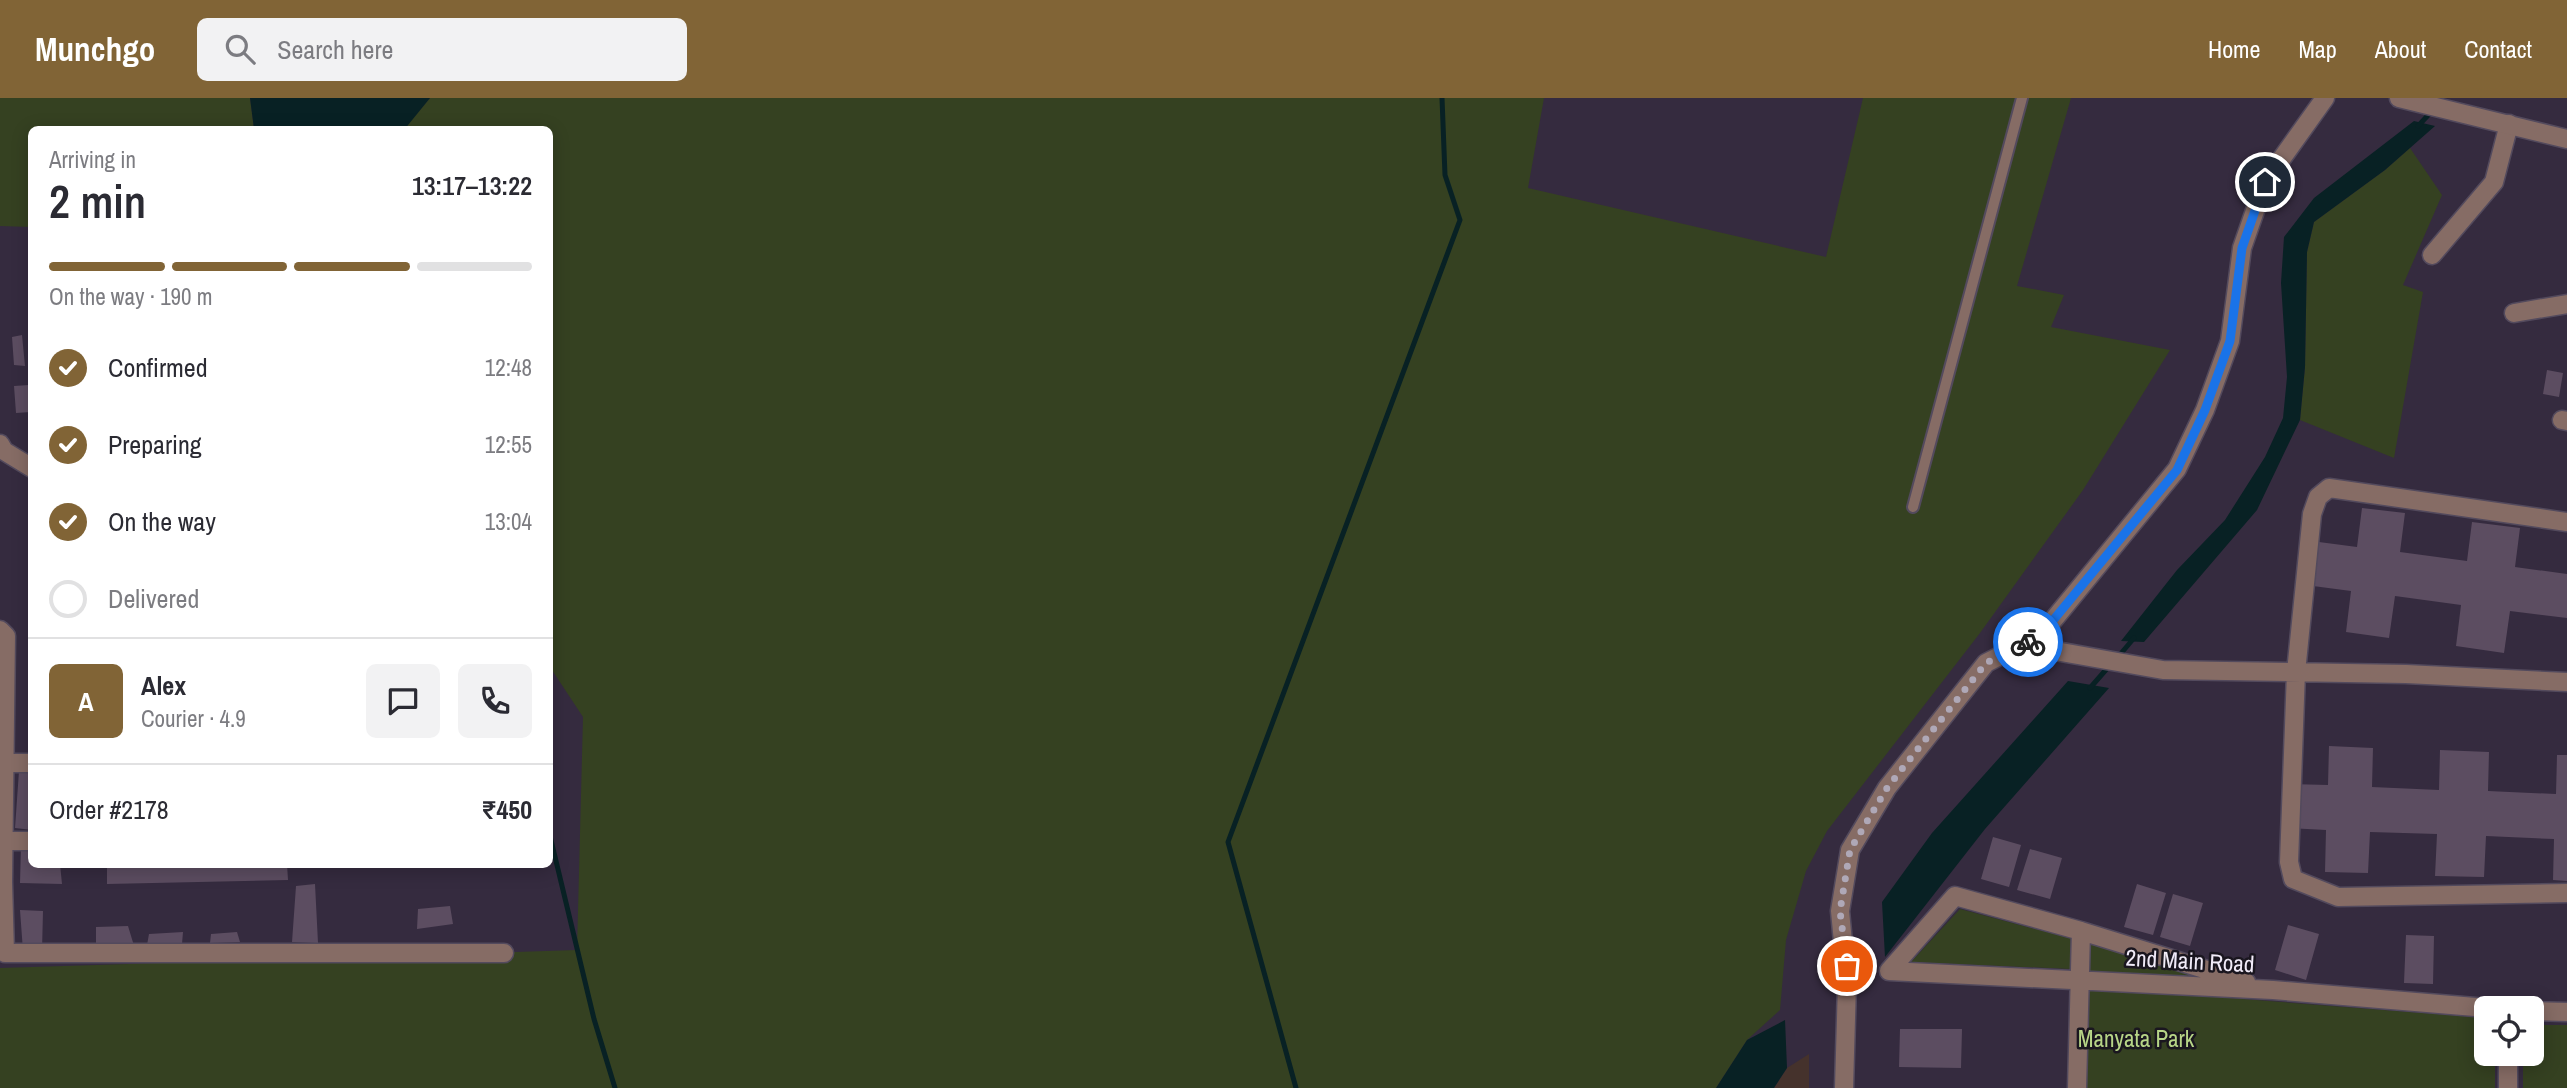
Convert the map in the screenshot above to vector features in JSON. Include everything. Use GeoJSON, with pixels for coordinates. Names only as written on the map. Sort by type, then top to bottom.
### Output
{"type":"FeatureCollection","features":[{"type":"Feature","properties":{"kind":"street"},"geometry":{"type":"LineString","coordinates":[[1844,1088],[1847,966],[1840,911],[1850,850],[1887,788],[1986,663],[2041,635],[2177,470],[2205,410],[2230,341],[2242,248],[2265,182],[2325,98]]}},
{"type":"Feature","properties":{"kind":"street"},"geometry":{"type":"LineString","coordinates":[[2404,99],[2431,103],[2567,139]]}},
{"type":"Feature","properties":{"kind":"street"},"geometry":{"type":"LineString","coordinates":[[2432,255],[2494,182],[2509,124]]}},
{"type":"Feature","properties":{"kind":"street"},"geometry":{"type":"LineString","coordinates":[[2514,313],[2567,304]]}},
{"type":"Feature","properties":{"kind":"street"},"geometry":{"type":"LineString","coordinates":[[0,444],[4,451],[28,466]]}},
{"type":"Feature","properties":{"kind":"street"},"geometry":{"type":"LineString","coordinates":[[2567,522],[2329,488],[2318,498],[2312,514],[2296,672],[2289,862],[2293,879],[2338,897],[2567,893]]}},
{"type":"Feature","properties":{"kind":"street"},"geometry":{"type":"LineString","coordinates":[[0,630],[6,636],[2,881],[5,953],[504,953]]}},
{"type":"Feature","properties":{"kind":"street"},"geometry":{"type":"LineString","coordinates":[[2022,645],[2163,670],[2567,682]]}},
{"type":"Feature","properties":{"kind":"street"},"geometry":{"type":"LineString","coordinates":[[6,763],[28,763]]}},
{"type":"Feature","properties":{"kind":"street"},"geometry":{"type":"LineString","coordinates":[[4,841],[28,841]]}},
{"type":"Feature","properties":{"kind":"street","name":"2nd Main Road"},"geometry":{"type":"LineString","coordinates":[[2081,931],[1955,896],[1889,971],[2273,990],[2474,1007]]}},
{"type":"Feature","properties":{"kind":"street"},"geometry":{"type":"LineString","coordinates":[[2077,1088],[2081,931],[2273,990]]}},
{"type":"Feature","properties":{"kind":"street"},"geometry":{"type":"LineString","coordinates":[[2544,1011],[2567,1012]]}},
{"type":"Feature","properties":{"kind":"street"},"geometry":{"type":"LineString","coordinates":[[2508,1066],[2508,1088]]}},
{"type":"Feature","properties":{"kind":"lane"},"geometry":{"type":"LineString","coordinates":[[1913,507],[2022,98]]}},
{"type":"Feature","properties":{"kind":"shaded area"},"geometry":{"type":"Polygon","coordinates":[[[250,98],[430,98],[407,126],[254,126],[250,98]]]}},
{"type":"Feature","properties":{"kind":"shaded area"},"geometry":{"type":"Polygon","coordinates":[[[2414,121],[2435,126],[2385,170],[2314,222],[2307,252],[2305,367],[2300,420],[2257,510],[2144,642],[2121,641],[2177,570],[2225,520],[2265,457],[2283,418],[2287,377],[2281,283],[2284,237],[2314,198],[2414,121]]]}},
{"type":"Feature","properties":{"kind":"shaded area"},"geometry":{"type":"Polygon","coordinates":[[[2068,681],[2109,688],[1985,829],[1885,957],[1882,902],[1932,833],[2068,681]]]}},
{"type":"Feature","properties":{"kind":"shaded area"},"geometry":{"type":"Polygon","coordinates":[[[1785,1020],[1787,1068],[1774,1088],[1716,1088],[1747,1040],[1785,1020]]]}},
{"type":"Feature","properties":{"kind":"shaded area"},"geometry":{"type":"Polygon","coordinates":[[[1809,1054],[1809,1088],[1774,1088],[1787,1068],[1809,1054]]]}},
{"type":"Feature","properties":{"kind":"green space"},"geometry":{"type":"Polygon","coordinates":[[[0,98],[250,98],[254,126],[28,126],[28,227],[0,226],[0,98]]]}},
{"type":"Feature","properties":{"kind":"green space"},"geometry":{"type":"Polygon","coordinates":[[[430,98],[1544,98],[1528,188],[1826,257],[1863,98],[2071,98],[2017,286],[2064,295],[2051,327],[2170,350],[2083,490],[1980,633],[1827,831],[1806,871],[1786,940],[1780,1010],[1747,1040],[1716,1088],[0,1088],[0,968],[577,950],[583,717],[553,672],[553,126],[407,126],[430,98]]]}},
{"type":"Feature","properties":{"kind":"green space"},"geometry":{"type":"Polygon","coordinates":[[[2410,148],[2442,195],[2403,285],[2423,292],[2394,458],[2300,420],[2305,367],[2307,252],[2314,222],[2385,170],[2410,148]]]}},
{"type":"Feature","properties":{"kind":"green space"},"geometry":{"type":"Polygon","coordinates":[[[1960,909],[2073,939],[2071,969],[1911,962],[1960,909]]]}},
{"type":"Feature","properties":{"kind":"green space"},"geometry":{"type":"Polygon","coordinates":[[[2087,938],[2244,986],[2087,974],[2087,938]]]}},
{"type":"Feature","properties":{"kind":"green space","name":"Manyata Park"},"geometry":{"type":"Polygon","coordinates":[[[2088,987],[2474,1017],[2474,1066],[2495,1066],[2495,1088],[2086,1088],[2088,987]]]}},
{"type":"Feature","properties":{"kind":"green space"},"geometry":{"type":"Polygon","coordinates":[[[2544,1025],[2567,1025],[2567,1088],[2523,1088],[2523,1066],[2544,1066],[2544,1025]]]}},
{"type":"Feature","properties":{"kind":"building"},"geometry":{"type":"Polygon","coordinates":[[[22,335],[25,366],[14,365],[12,337],[22,335]]]}},
{"type":"Feature","properties":{"kind":"building"},"geometry":{"type":"Polygon","coordinates":[[[2547,370],[2563,373],[2559,397],[2543,394],[2547,370]]]}},
{"type":"Feature","properties":{"kind":"building"},"geometry":{"type":"Polygon","coordinates":[[[28,385],[28,412],[16,413],[14,386],[28,385]]]}},
{"type":"Feature","properties":{"kind":"building"},"geometry":{"type":"Polygon","coordinates":[[[2362,508],[2405,513],[2400,552],[2467,561],[2472,522],[2520,528],[2515,567],[2567,574],[2567,618],[2510,611],[2504,653],[2456,646],[2461,605],[2395,596],[2389,638],[2346,632],[2351,591],[2313,586],[2319,542],[2357,547],[2362,508]]]}},
{"type":"Feature","properties":{"kind":"building"},"geometry":{"type":"Polygon","coordinates":[[[2329,746],[2373,748],[2372,787],[2439,790],[2440,750],[2489,752],[2488,791],[2556,794],[2557,755],[2567,755],[2567,881],[2553,880],[2554,839],[2486,836],[2484,877],[2435,876],[2437,834],[2370,832],[2368,873],[2325,872],[2326,830],[2288,828],[2289,784],[2328,785],[2329,746]]]}},
{"type":"Feature","properties":{"kind":"building"},"geometry":{"type":"Polygon","coordinates":[[[19,771],[28,771],[28,830],[15,828],[19,771]]]}},
{"type":"Feature","properties":{"kind":"building"},"geometry":{"type":"Polygon","coordinates":[[[1993,837],[2021,845],[2009,887],[1981,879],[1993,837]]]}},
{"type":"Feature","properties":{"kind":"building"},"geometry":{"type":"Polygon","coordinates":[[[21,846],[28,847],[28,868],[60,868],[62,884],[20,883],[21,846]]]}},
{"type":"Feature","properties":{"kind":"building"},"geometry":{"type":"Polygon","coordinates":[[[2030,849],[2062,858],[2050,899],[2017,890],[2030,849]]]}},
{"type":"Feature","properties":{"kind":"building"},"geometry":{"type":"Polygon","coordinates":[[[107,868],[287,868],[288,880],[107,884],[107,868]]]}},
{"type":"Feature","properties":{"kind":"building"},"geometry":{"type":"Polygon","coordinates":[[[315,884],[318,943],[292,942],[296,886],[315,884]]]}},
{"type":"Feature","properties":{"kind":"building"},"geometry":{"type":"Polygon","coordinates":[[[2137,884],[2166,893],[2153,935],[2124,927],[2137,884]]]}},
{"type":"Feature","properties":{"kind":"building"},"geometry":{"type":"Polygon","coordinates":[[[2173,894],[2203,903],[2190,946],[2160,937],[2173,894]]]}},
{"type":"Feature","properties":{"kind":"building"},"geometry":{"type":"Polygon","coordinates":[[[450,906],[453,924],[417,929],[418,909],[450,906]]]}},
{"type":"Feature","properties":{"kind":"building"},"geometry":{"type":"Polygon","coordinates":[[[20,910],[43,911],[42,951],[23,951],[20,910]]]}},
{"type":"Feature","properties":{"kind":"building"},"geometry":{"type":"Polygon","coordinates":[[[2288,925],[2319,934],[2306,980],[2275,970],[2288,925]]]}},
{"type":"Feature","properties":{"kind":"building"},"geometry":{"type":"Polygon","coordinates":[[[128,926],[135,949],[96,947],[96,927],[128,926]]]}},
{"type":"Feature","properties":{"kind":"building"},"geometry":{"type":"Polygon","coordinates":[[[183,932],[182,944],[147,945],[149,934],[183,932]]]}},
{"type":"Feature","properties":{"kind":"building"},"geometry":{"type":"Polygon","coordinates":[[[237,932],[240,942],[210,943],[211,934],[237,932]]]}},
{"type":"Feature","properties":{"kind":"building"},"geometry":{"type":"Polygon","coordinates":[[[2406,935],[2434,936],[2433,984],[2404,983],[2406,935]]]}},
{"type":"Feature","properties":{"kind":"building"},"geometry":{"type":"Polygon","coordinates":[[[1900,1029],[1962,1029],[1961,1068],[1899,1067],[1900,1029]]]}},
{"type":"Feature","properties":{"kind":"waterway"},"geometry":{"type":"LineString","coordinates":[[1296,1088],[1228,842],[1460,220],[1445,175],[1442,98]]}},
{"type":"Feature","properties":{"kind":"waterway"},"geometry":{"type":"LineString","coordinates":[[2418,126],[2433,110]]}},
{"type":"Feature","properties":{"kind":"waterway"},"geometry":{"type":"LineString","coordinates":[[2118,657],[2134,638]]}},
{"type":"Feature","properties":{"kind":"waterway"},"geometry":{"type":"LineString","coordinates":[[2090,688],[2111,664]]}},
{"type":"Feature","properties":{"kind":"waterway"},"geometry":{"type":"LineString","coordinates":[[553,848],[594,1019],[615,1088]]}},
{"type":"Feature","properties":{"kind":"way so far"},"geometry":{"type":"LineString","coordinates":[[1847,966],[1840,911],[1850,850],[1887,788],[1986,663],[2028,642]]}},
{"type":"Feature","properties":{"kind":"route"},"geometry":{"type":"LineString","coordinates":[[2028,642],[2041,635],[2177,470],[2205,410],[2230,341],[2242,248],[2265,182]]}}]}
